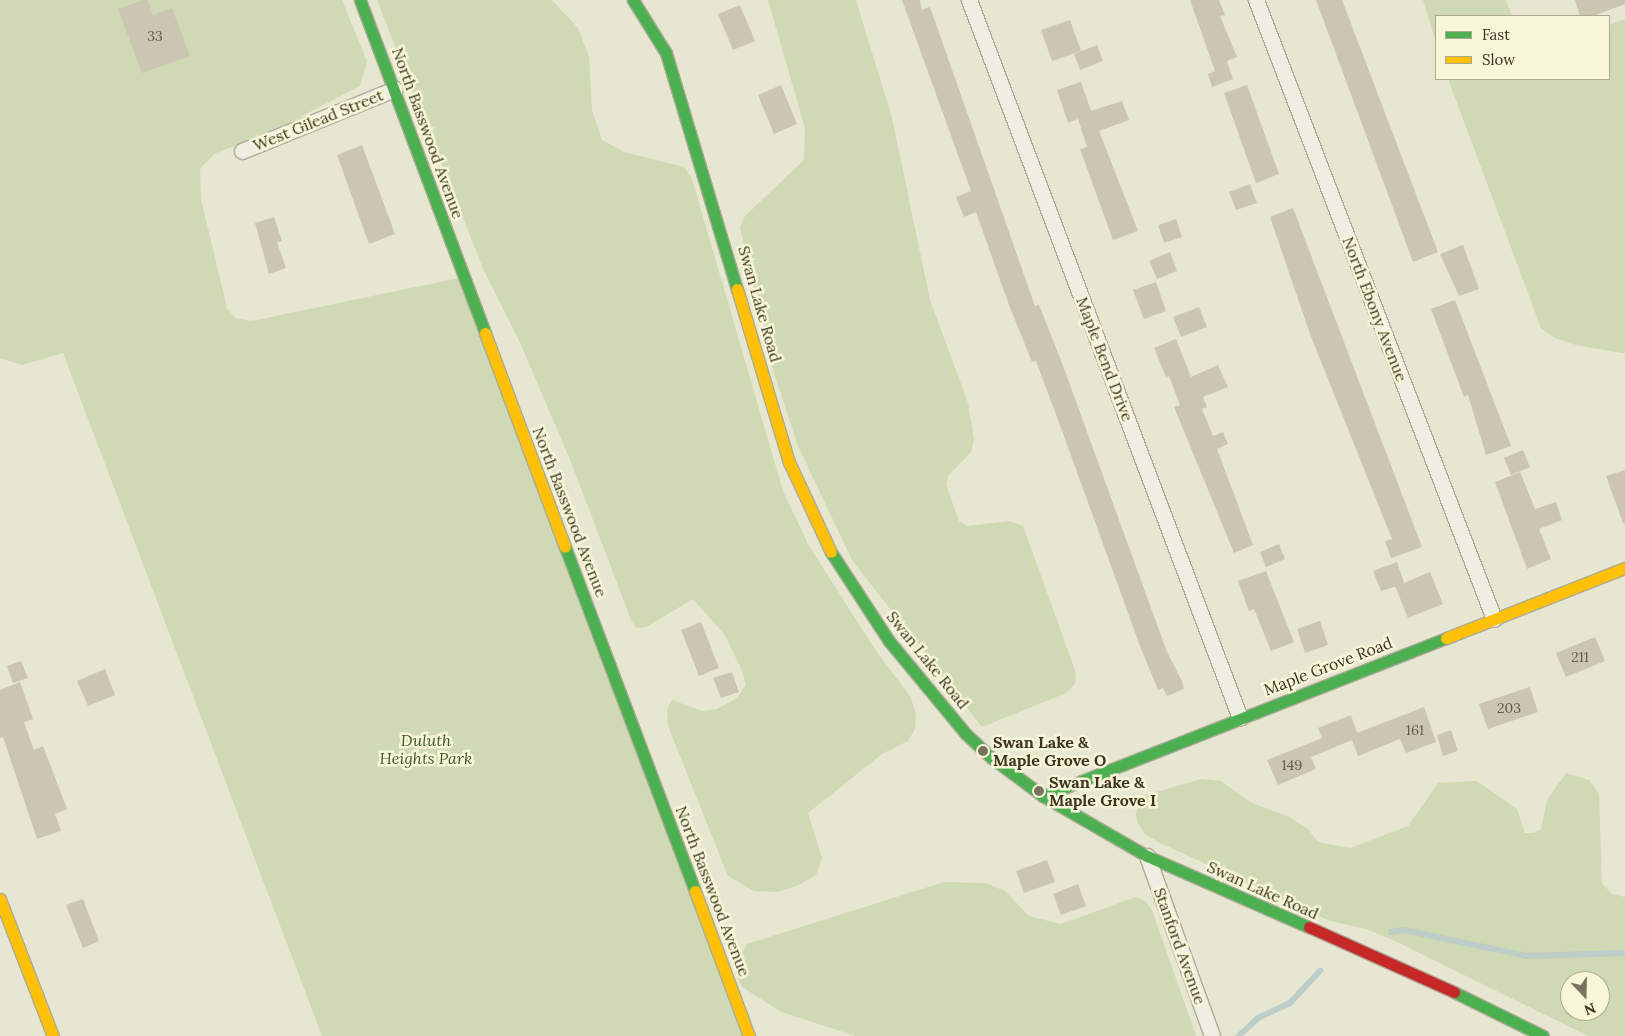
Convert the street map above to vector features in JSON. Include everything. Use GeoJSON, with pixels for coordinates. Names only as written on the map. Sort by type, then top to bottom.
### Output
{"type":"FeatureCollection","features":[{"type":"Feature","properties":{"kind":"street","name":"North Basswood Avenue"},"geometry":{"type":"LineString","coordinates":[[360,0],[749,1036]]}},
{"type":"Feature","properties":{"kind":"street","name":"Swan Lake Road"},"geometry":{"type":"LineString","coordinates":[[633,0],[666,53],[789,462],[821,538],[889,641],[966,734],[992,758],[1043,796],[1147,856],[1459,994],[1543,1036]]}},
{"type":"Feature","properties":{"kind":"street","name":"Maple Bend Drive"},"geometry":{"type":"LineString","coordinates":[[970,0],[1240,718]]}},
{"type":"Feature","properties":{"kind":"street","name":"North Ebony Avenue"},"geometry":{"type":"LineString","coordinates":[[1256,0],[1494,619]]}},
{"type":"Feature","properties":{"kind":"street","name":"West Gilead Street"},"geometry":{"type":"LineString","coordinates":[[242,151],[395,89]]}},
{"type":"Feature","properties":{"kind":"street","name":"Maple Grove Road"},"geometry":{"type":"LineString","coordinates":[[1043,796],[1625,568]]}},
{"type":"Feature","properties":{"kind":"street","name":"Stanford Avenue"},"geometry":{"type":"LineString","coordinates":[[1147,856],[1212,1036]]}},
{"type":"Feature","properties":{"kind":"street"},"geometry":{"type":"LineString","coordinates":[[1,904],[53,1036]]}},
{"type":"Feature","properties":{"kind":"green space","name":"Duluth Heights Park"},"geometry":{"type":"Polygon","coordinates":[[[0,0],[342,0],[367,61],[360,86],[281,127],[214,154],[200,169],[201,199],[227,308],[235,318],[251,321],[464,277],[749,1036],[322,1036],[63,353],[22,365],[0,358],[0,0]]]}},
{"type":"Feature","properties":{"kind":"green space"},"geometry":{"type":"Polygon","coordinates":[[[377,0],[552,0],[578,28],[589,57],[592,110],[602,140],[624,152],[684,167],[692,179],[783,491],[809,546],[876,651],[910,696],[916,713],[915,729],[908,741],[882,754],[808,813],[822,858],[816,875],[797,886],[777,892],[754,891],[728,876],[668,726],[667,710],[672,700],[702,711],[717,709],[737,698],[746,685],[742,671],[725,635],[693,599],[646,627],[636,628],[631,620],[571,462],[521,345],[484,271],[377,0]]]}},
{"type":"Feature","properties":{"kind":"green space"},"geometry":{"type":"Polygon","coordinates":[[[768,0],[856,0],[892,118],[930,300],[968,403],[974,439],[971,452],[948,476],[946,485],[959,521],[968,526],[1010,521],[1023,526],[1076,673],[1075,684],[1066,693],[982,727],[852,560],[798,446],[772,367],[740,227],[745,216],[804,160],[805,128],[768,0]]]}},
{"type":"Feature","properties":{"kind":"green space"},"geometry":{"type":"Polygon","coordinates":[[[1423,0],[1506,0],[1512,15],[1435,15],[1435,39],[1423,0]]]}},
{"type":"Feature","properties":{"kind":"green space"},"geometry":{"type":"Polygon","coordinates":[[[1625,19],[1625,353],[1576,345],[1555,338],[1541,328],[1448,80],[1610,80],[1610,25],[1625,19]]]}},
{"type":"Feature","properties":{"kind":"green space"},"geometry":{"type":"Polygon","coordinates":[[[1566,773],[1589,780],[1599,794],[1602,883],[1612,894],[1625,897],[1625,1036],[1588,1036],[1395,941],[1366,929],[1330,921],[1158,842],[1145,834],[1137,821],[1136,812],[1146,795],[1201,779],[1221,781],[1250,802],[1289,817],[1308,829],[1318,842],[1350,848],[1408,826],[1438,783],[1477,781],[1517,809],[1525,833],[1534,833],[1541,829],[1547,800],[1566,773]]]}},
{"type":"Feature","properties":{"kind":"green space"},"geometry":{"type":"Polygon","coordinates":[[[944,882],[985,883],[1005,891],[1029,916],[1061,924],[1136,897],[1145,901],[1152,910],[1196,1036],[856,1036],[781,1012],[742,987],[734,968],[747,944],[944,882]]]}},
{"type":"Feature","properties":{"kind":"building"},"geometry":{"type":"Polygon","coordinates":[[[148,0],[153,15],[172,8],[190,56],[142,73],[118,9],[148,0]]]}},
{"type":"Feature","properties":{"kind":"building"},"geometry":{"type":"Polygon","coordinates":[[[902,0],[920,0],[922,10],[930,7],[1035,306],[1039,305],[1062,363],[1167,652],[1182,681],[1184,689],[1167,696],[1163,688],[1158,690],[1140,646],[1036,361],[1032,362],[1009,305],[976,212],[964,217],[956,197],[971,191],[902,0]]]}},
{"type":"Feature","properties":{"kind":"building"},"geometry":{"type":"Polygon","coordinates":[[[1190,0],[1219,0],[1225,15],[1220,16],[1237,57],[1227,61],[1233,79],[1212,87],[1208,74],[1215,71],[1190,0]]]}},
{"type":"Feature","properties":{"kind":"building"},"geometry":{"type":"Polygon","coordinates":[[[1316,0],[1342,0],[1438,252],[1413,262],[1316,0]]]}},
{"type":"Feature","properties":{"kind":"building"},"geometry":{"type":"Polygon","coordinates":[[[1575,0],[1625,0],[1625,4],[1596,15],[1580,15],[1575,0]]]}},
{"type":"Feature","properties":{"kind":"building"},"geometry":{"type":"Polygon","coordinates":[[[740,5],[755,41],[733,50],[718,14],[740,5]]]}},
{"type":"Feature","properties":{"kind":"building"},"geometry":{"type":"Polygon","coordinates":[[[1070,20],[1081,51],[1052,61],[1041,30],[1070,20]]]}},
{"type":"Feature","properties":{"kind":"building"},"geometry":{"type":"Polygon","coordinates":[[[1097,45],[1103,61],[1080,70],[1074,54],[1097,45]]]}},
{"type":"Feature","properties":{"kind":"building"},"geometry":{"type":"Polygon","coordinates":[[[1081,82],[1091,111],[1122,101],[1129,120],[1099,131],[1138,231],[1113,240],[1080,149],[1087,147],[1078,119],[1068,123],[1057,90],[1081,82]]]}},
{"type":"Feature","properties":{"kind":"building"},"geometry":{"type":"Polygon","coordinates":[[[781,85],[797,124],[774,134],[758,95],[781,85]]]}},
{"type":"Feature","properties":{"kind":"building"},"geometry":{"type":"Polygon","coordinates":[[[1247,85],[1279,174],[1256,183],[1224,93],[1247,85]]]}},
{"type":"Feature","properties":{"kind":"building"},"geometry":{"type":"Polygon","coordinates":[[[362,145],[395,234],[369,244],[337,155],[362,145]]]}},
{"type":"Feature","properties":{"kind":"building"},"geometry":{"type":"Polygon","coordinates":[[[1250,184],[1257,203],[1236,210],[1229,192],[1250,184]]]}},
{"type":"Feature","properties":{"kind":"building"},"geometry":{"type":"Polygon","coordinates":[[[1293,208],[1422,547],[1391,558],[1385,541],[1392,539],[1310,334],[1270,217],[1293,208]]]}},
{"type":"Feature","properties":{"kind":"building"},"geometry":{"type":"Polygon","coordinates":[[[274,217],[282,241],[277,242],[286,268],[269,274],[255,223],[274,217]]]}},
{"type":"Feature","properties":{"kind":"building"},"geometry":{"type":"Polygon","coordinates":[[[1176,219],[1182,237],[1164,243],[1158,225],[1176,219]]]}},
{"type":"Feature","properties":{"kind":"building"},"geometry":{"type":"Polygon","coordinates":[[[1463,245],[1479,289],[1459,296],[1440,254],[1463,245]]]}},
{"type":"Feature","properties":{"kind":"building"},"geometry":{"type":"Polygon","coordinates":[[[1170,252],[1177,271],[1157,279],[1149,261],[1170,252]]]}},
{"type":"Feature","properties":{"kind":"building"},"geometry":{"type":"Polygon","coordinates":[[[1156,282],[1166,311],[1144,319],[1133,290],[1156,282]]]}},
{"type":"Feature","properties":{"kind":"building"},"geometry":{"type":"Polygon","coordinates":[[[1455,300],[1511,446],[1486,455],[1468,395],[1464,397],[1431,309],[1455,300]]]}},
{"type":"Feature","properties":{"kind":"building"},"geometry":{"type":"Polygon","coordinates":[[[1199,307],[1207,327],[1181,337],[1173,317],[1199,307]]]}},
{"type":"Feature","properties":{"kind":"building"},"geometry":{"type":"Polygon","coordinates":[[[1176,339],[1191,377],[1218,365],[1228,387],[1203,397],[1207,407],[1202,409],[1213,436],[1223,432],[1228,444],[1217,449],[1253,545],[1234,553],[1174,407],[1180,405],[1169,376],[1166,377],[1154,348],[1176,339]]]}},
{"type":"Feature","properties":{"kind":"building"},"geometry":{"type":"Polygon","coordinates":[[[1523,450],[1530,467],[1511,475],[1504,458],[1523,450]]]}},
{"type":"Feature","properties":{"kind":"building"},"geometry":{"type":"Polygon","coordinates":[[[1625,470],[1625,523],[1623,523],[1606,476],[1625,470]]]}},
{"type":"Feature","properties":{"kind":"building"},"geometry":{"type":"Polygon","coordinates":[[[1520,472],[1535,509],[1556,502],[1562,520],[1539,529],[1551,559],[1527,569],[1495,482],[1520,472]]]}},
{"type":"Feature","properties":{"kind":"building"},"geometry":{"type":"Polygon","coordinates":[[[1279,544],[1285,559],[1266,567],[1260,552],[1279,544]]]}},
{"type":"Feature","properties":{"kind":"building"},"geometry":{"type":"Polygon","coordinates":[[[1397,562],[1404,583],[1430,572],[1443,604],[1408,618],[1395,587],[1381,591],[1373,571],[1397,562]]]}},
{"type":"Feature","properties":{"kind":"building"},"geometry":{"type":"Polygon","coordinates":[[[1266,571],[1294,642],[1271,651],[1254,609],[1249,611],[1238,581],[1266,571]]]}},
{"type":"Feature","properties":{"kind":"building"},"geometry":{"type":"Polygon","coordinates":[[[1320,621],[1328,645],[1305,653],[1297,629],[1320,621]]]}},
{"type":"Feature","properties":{"kind":"building"},"geometry":{"type":"Polygon","coordinates":[[[701,622],[719,668],[699,676],[681,630],[701,622]]]}},
{"type":"Feature","properties":{"kind":"building"},"geometry":{"type":"Polygon","coordinates":[[[1595,637],[1605,661],[1566,677],[1556,653],[1595,637]]]}},
{"type":"Feature","properties":{"kind":"building"},"geometry":{"type":"Polygon","coordinates":[[[21,661],[28,678],[13,683],[7,666],[21,661]]]}},
{"type":"Feature","properties":{"kind":"building"},"geometry":{"type":"Polygon","coordinates":[[[105,669],[115,695],[88,706],[77,681],[105,669]]]}},
{"type":"Feature","properties":{"kind":"building"},"geometry":{"type":"Polygon","coordinates":[[[732,672],[739,692],[721,698],[713,678],[732,672]]]}},
{"type":"Feature","properties":{"kind":"building"},"geometry":{"type":"Polygon","coordinates":[[[20,682],[33,719],[24,722],[34,750],[43,746],[67,809],[55,814],[61,831],[37,839],[3,737],[0,738],[0,690],[20,682]]]}},
{"type":"Feature","properties":{"kind":"building"},"geometry":{"type":"Polygon","coordinates":[[[1530,687],[1538,712],[1488,729],[1479,704],[1530,687]]]}},
{"type":"Feature","properties":{"kind":"building"},"geometry":{"type":"Polygon","coordinates":[[[1424,707],[1436,742],[1406,753],[1400,739],[1358,756],[1352,740],[1311,757],[1316,769],[1278,785],[1267,760],[1322,738],[1318,728],[1351,715],[1357,733],[1424,707]]]}},
{"type":"Feature","properties":{"kind":"building"},"geometry":{"type":"Polygon","coordinates":[[[1451,730],[1458,751],[1443,756],[1437,735],[1451,730]]]}},
{"type":"Feature","properties":{"kind":"building"},"geometry":{"type":"Polygon","coordinates":[[[1047,860],[1055,882],[1024,893],[1016,871],[1047,860]]]}},
{"type":"Feature","properties":{"kind":"building"},"geometry":{"type":"Polygon","coordinates":[[[1078,884],[1086,906],[1061,915],[1053,894],[1078,884]]]}},
{"type":"Feature","properties":{"kind":"building"},"geometry":{"type":"Polygon","coordinates":[[[83,899],[99,941],[83,948],[66,905],[83,899]]]}},
{"type":"Feature","properties":{"kind":"waterway"},"geometry":{"type":"LineString","coordinates":[[1391,932],[1404,930],[1527,956],[1625,953]]}},
{"type":"Feature","properties":{"kind":"waterway"},"geometry":{"type":"LineString","coordinates":[[1239,1036],[1258,1018],[1290,1003],[1320,971]]}},
{"type":"Feature","properties":{"kind":"traffic: fast"},"geometry":{"type":"LineString","coordinates":[[360,0],[485,333]]}},
{"type":"Feature","properties":{"kind":"traffic: fast"},"geometry":{"type":"LineString","coordinates":[[633,0],[666,53],[737,289]]}},
{"type":"Feature","properties":{"kind":"traffic: fast"},"geometry":{"type":"LineString","coordinates":[[565,547],[695,891]]}},
{"type":"Feature","properties":{"kind":"traffic: fast"},"geometry":{"type":"LineString","coordinates":[[831,552],[889,641],[966,734],[992,758],[1043,796],[1147,856],[1309,927]]}},
{"type":"Feature","properties":{"kind":"traffic: fast"},"geometry":{"type":"LineString","coordinates":[[1043,796],[1446,638]]}},
{"type":"Feature","properties":{"kind":"traffic: fast"},"geometry":{"type":"LineString","coordinates":[[1454,992],[1543,1036]]}},
{"type":"Feature","properties":{"kind":"traffic: slow"},"geometry":{"type":"LineString","coordinates":[[737,289],[789,462],[831,552]]}},
{"type":"Feature","properties":{"kind":"traffic: slow"},"geometry":{"type":"LineString","coordinates":[[485,333],[565,547]]}},
{"type":"Feature","properties":{"kind":"traffic: slow"},"geometry":{"type":"LineString","coordinates":[[1446,638],[1625,568]]}},
{"type":"Feature","properties":{"kind":"traffic: slow"},"geometry":{"type":"LineString","coordinates":[[695,891],[749,1036]]}},
{"type":"Feature","properties":{"kind":"traffic: slow"},"geometry":{"type":"LineString","coordinates":[[0,899],[53,1036]]}},
{"type":"Feature","properties":{"kind":"traffic: jam"},"geometry":{"type":"LineString","coordinates":[[1309,927],[1454,992]]}},
{"type":"Feature","properties":{"kind":"place","name":"Swan Lake & Maple Grove O"},"geometry":{"type":"Point","coordinates":[983,751]}},
{"type":"Feature","properties":{"kind":"place","name":"Swan Lake & Maple Grove I"},"geometry":{"type":"Point","coordinates":[1039,791]}}]}
